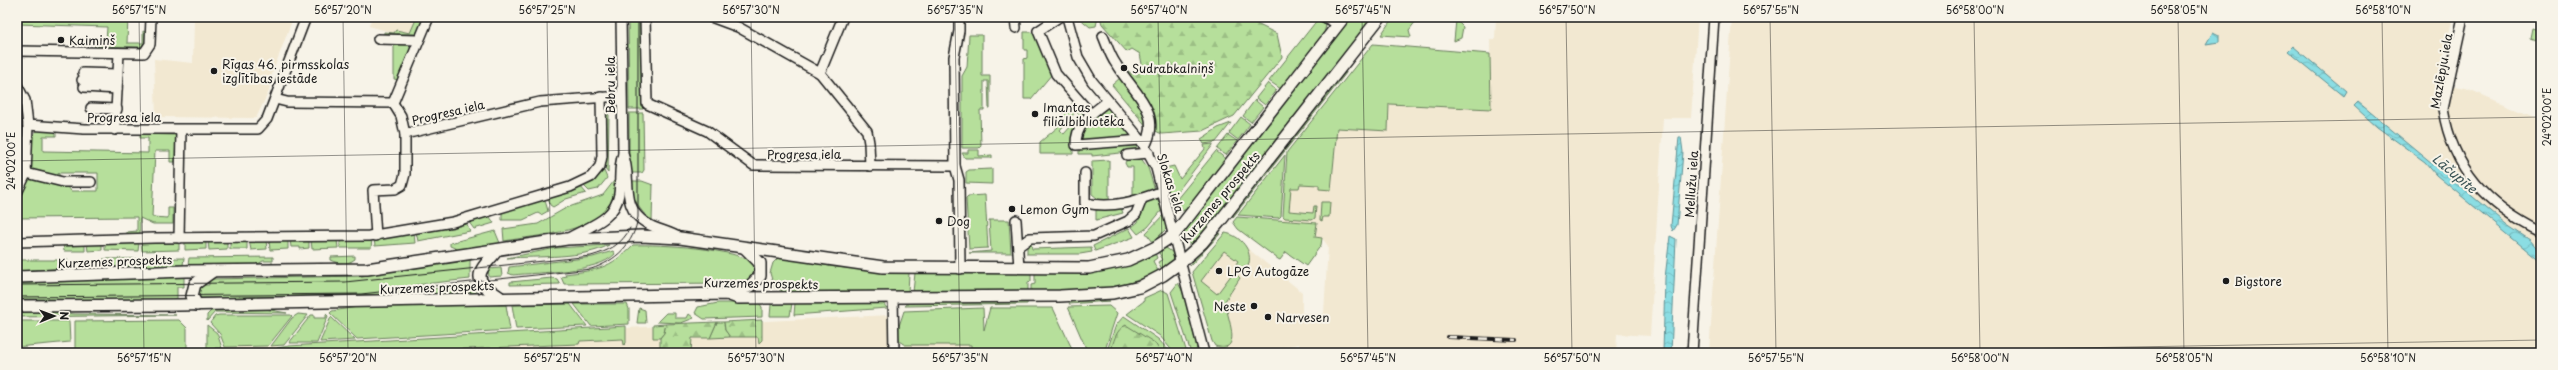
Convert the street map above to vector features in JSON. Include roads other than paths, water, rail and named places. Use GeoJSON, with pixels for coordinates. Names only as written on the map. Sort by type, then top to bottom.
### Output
{"type":"FeatureCollection","features":[{"type":"Feature","properties":{"kind":"main road","name":"Kurzemes prospekts"},"geometry":{"type":"LineString","coordinates":[[17,306],[197,305],[726,294],[738,298],[1060,296],[1113,293],[1140,287],[1163,275],[1181,262],[1202,243],[1380,17]]}},
{"type":"Feature","properties":{"kind":"main road","name":"Kurzemes prospekts"},"geometry":{"type":"LineString","coordinates":[[17,277],[213,271],[367,269],[567,238],[680,238],[883,267],[960,269],[1089,268],[1113,264],[1140,255],[1174,234],[1341,21]]}},
{"type":"Feature","properties":{"kind":"main road"},"geometry":{"type":"LineString","coordinates":[[726,294],[750,286],[760,276],[760,263],[745,248]]}},
{"type":"Feature","properties":{"kind":"main road"},"geometry":{"type":"LineString","coordinates":[[497,250],[482,268],[480,274],[484,285],[501,298]]}},
{"type":"Feature","properties":{"kind":"main road"},"geometry":{"type":"LineString","coordinates":[[197,305],[192,296],[195,284],[213,271]]}},
{"type":"Feature","properties":{"kind":"street"},"geometry":{"type":"LineString","coordinates":[[17,52],[144,53],[148,50],[151,17]]}},
{"type":"Feature","properties":{"kind":"street"},"geometry":{"type":"LineString","coordinates":[[306,17],[275,99],[287,102],[393,103],[412,60],[418,40],[429,17]]}},
{"type":"Feature","properties":{"kind":"street","name":"Bebru iela"},"geometry":{"type":"LineString","coordinates":[[621,17],[621,96],[623,154],[626,163],[627,195],[634,212],[648,224],[669,231],[680,238]]}},
{"type":"Feature","properties":{"kind":"street","name":"Progresa iela"},"geometry":{"type":"LineString","coordinates":[[645,17],[647,104],[707,131],[753,165],[955,166]]}},
{"type":"Feature","properties":{"kind":"street"},"geometry":{"type":"LineString","coordinates":[[711,17],[751,34],[820,73],[867,131],[870,166]]}},
{"type":"Feature","properties":{"kind":"street"},"geometry":{"type":"LineString","coordinates":[[820,73],[842,17]]}},
{"type":"Feature","properties":{"kind":"street"},"geometry":{"type":"LineString","coordinates":[[959,17],[959,31],[954,57],[955,166],[959,180],[960,269]]}},
{"type":"Feature","properties":{"kind":"street"},"geometry":{"type":"LineString","coordinates":[[1015,17],[1016,28]]}},
{"type":"Feature","properties":{"kind":"street"},"geometry":{"type":"LineString","coordinates":[[1059,17],[1038,31],[1040,39],[1056,74],[1091,114]]}},
{"type":"Feature","properties":{"kind":"street","name":"Slokas iela"},"geometry":{"type":"LineString","coordinates":[[1067,17],[1078,57],[1092,81],[1145,146],[1163,191],[1204,353]]}},
{"type":"Feature","properties":{"kind":"street"},"geometry":{"type":"LineString","coordinates":[[1324,17],[1341,21]]}},
{"type":"Feature","properties":{"kind":"street","name":"Mellužu iela"},"geometry":{"type":"LineString","coordinates":[[1692,353],[1714,17]]}},
{"type":"Feature","properties":{"kind":"street","name":"Mazlēpju iela"},"geometry":{"type":"LineString","coordinates":[[2463,17],[2443,109],[2446,124],[2457,155],[2469,174],[2492,201],[2513,218],[2541,232]]}},
{"type":"Feature","properties":{"kind":"street"},"geometry":{"type":"LineString","coordinates":[[1103,36],[1116,65],[1146,107],[1150,127],[1150,136],[1145,146],[1127,155]]}},
{"type":"Feature","properties":{"kind":"street"},"geometry":{"type":"LineString","coordinates":[[378,39],[418,40]]}},
{"type":"Feature","properties":{"kind":"street"},"geometry":{"type":"LineString","coordinates":[[115,130],[118,53]]}},
{"type":"Feature","properties":{"kind":"street"},"geometry":{"type":"LineString","coordinates":[[83,80],[118,81]]}},
{"type":"Feature","properties":{"kind":"street"},"geometry":{"type":"LineString","coordinates":[[17,85],[25,100],[28,125],[26,173],[17,193]]}},
{"type":"Feature","properties":{"kind":"street","name":"Progresa iela"},"geometry":{"type":"LineString","coordinates":[[393,103],[401,116],[405,134],[536,103],[621,96]]}},
{"type":"Feature","properties":{"kind":"street"},"geometry":{"type":"LineString","coordinates":[[17,242],[179,238],[376,236],[453,222],[570,187],[591,177],[600,166],[602,156],[601,97]]}},
{"type":"Feature","properties":{"kind":"street","name":"Progresa iela"},"geometry":{"type":"LineString","coordinates":[[28,125],[115,130],[258,129],[263,127],[275,99]]}},
{"type":"Feature","properties":{"kind":"street"},"geometry":{"type":"LineString","coordinates":[[1108,101],[1091,114],[1076,132],[1076,145],[1145,146]]}},
{"type":"Feature","properties":{"kind":"street"},"geometry":{"type":"LineString","coordinates":[[92,108],[117,109]]}},
{"type":"Feature","properties":{"kind":"street"},"geometry":{"type":"LineString","coordinates":[[179,238],[181,130]]}},
{"type":"Feature","properties":{"kind":"street"},"geometry":{"type":"LineString","coordinates":[[376,236],[373,226],[373,190],[395,189],[402,185],[405,174],[405,134]]}},
{"type":"Feature","properties":{"kind":"street","name":"Bebru iela"},"geometry":{"type":"LineString","coordinates":[[567,238],[600,222],[613,209],[620,194],[620,163],[623,154]]}},
{"type":"Feature","properties":{"kind":"street"},"geometry":{"type":"LineString","coordinates":[[26,173],[63,182],[91,182]]}},
{"type":"Feature","properties":{"kind":"street"},"geometry":{"type":"LineString","coordinates":[[1084,173],[1085,202],[1102,206],[1116,205],[1142,199],[1163,191]]}},
{"type":"Feature","properties":{"kind":"street"},"geometry":{"type":"LineString","coordinates":[[1019,246],[1030,238],[1094,236],[1128,221],[1136,214],[1142,199]]}},
{"type":"Feature","properties":{"kind":"street"},"geometry":{"type":"LineString","coordinates":[[1016,220],[1019,246],[1019,268]]}},
{"type":"Feature","properties":{"kind":"street"},"geometry":{"type":"LineString","coordinates":[[893,297],[894,353]]}},
{"type":"Feature","properties":{"kind":"water"},"geometry":{"type":"Polygon","coordinates":[[[2213,32],[2219,35],[2219,42],[2206,44],[2213,32]]]}},
{"type":"Feature","properties":{"kind":"water"},"geometry":{"type":"Polygon","coordinates":[[[2293,46],[2346,91],[2343,96],[2288,51],[2293,46]]]}},
{"type":"Feature","properties":{"kind":"water","name":"Lāčupīte"},"geometry":{"type":"Polygon","coordinates":[[[2358,102],[2507,225],[2530,240],[2541,253],[2541,262],[2436,175],[2425,162],[2377,127],[2354,106],[2358,102]]]}},
{"type":"Feature","properties":{"kind":"water"},"geometry":{"type":"Polygon","coordinates":[[[1679,137],[1681,137],[1683,152],[1677,225],[1673,231],[1671,226],[1679,137]]]}},
{"type":"Feature","properties":{"kind":"water"},"geometry":{"type":"Polygon","coordinates":[[[1670,236],[1676,239],[1671,353],[1663,353],[1665,278],[1670,236]]]}},
{"type":"Feature","properties":{"kind":"tram line"},"geometry":{"type":"LineString","coordinates":[[17,297],[361,294],[591,269],[600,266],[616,256],[628,243],[636,227],[638,217],[638,17]]}},
{"type":"Feature","properties":{"kind":"tram line"},"geometry":{"type":"LineString","coordinates":[[17,285],[345,282],[591,256],[603,252],[619,243],[630,228]]}},
{"type":"Feature","properties":{"kind":"railway"},"geometry":{"type":"LineString","coordinates":[[1448,337],[1516,340]]}},
{"type":"Feature","properties":{"kind":"place","name":"Kaimiņš"},"geometry":{"type":"Point","coordinates":[61,40]}},
{"type":"Feature","properties":{"kind":"place","name":"Sudrabkalniņš"},"geometry":{"type":"Point","coordinates":[1124,68]}},
{"type":"Feature","properties":{"kind":"place","name":"Rīgas 46. pirmsskolas izglītības iestāde"},"geometry":{"type":"Point","coordinates":[214,71]}},
{"type":"Feature","properties":{"kind":"place","name":"Imantas filiālbibliotēka"},"geometry":{"type":"Point","coordinates":[1035,114]}},
{"type":"Feature","properties":{"kind":"place","name":"Lemon Gym"},"geometry":{"type":"Point","coordinates":[1012,209]}},
{"type":"Feature","properties":{"kind":"place","name":"Dog"},"geometry":{"type":"Point","coordinates":[939,221]}},
{"type":"Feature","properties":{"kind":"place","name":"LPG Autogāze"},"geometry":{"type":"Point","coordinates":[1219,271]}},
{"type":"Feature","properties":{"kind":"place","name":"Bigstore"},"geometry":{"type":"Point","coordinates":[2226,281]}},
{"type":"Feature","properties":{"kind":"place","name":"Neste"},"geometry":{"type":"Point","coordinates":[1254,306]}},
{"type":"Feature","properties":{"kind":"place","name":"Narvesen"},"geometry":{"type":"Point","coordinates":[1268,317]}}]}
